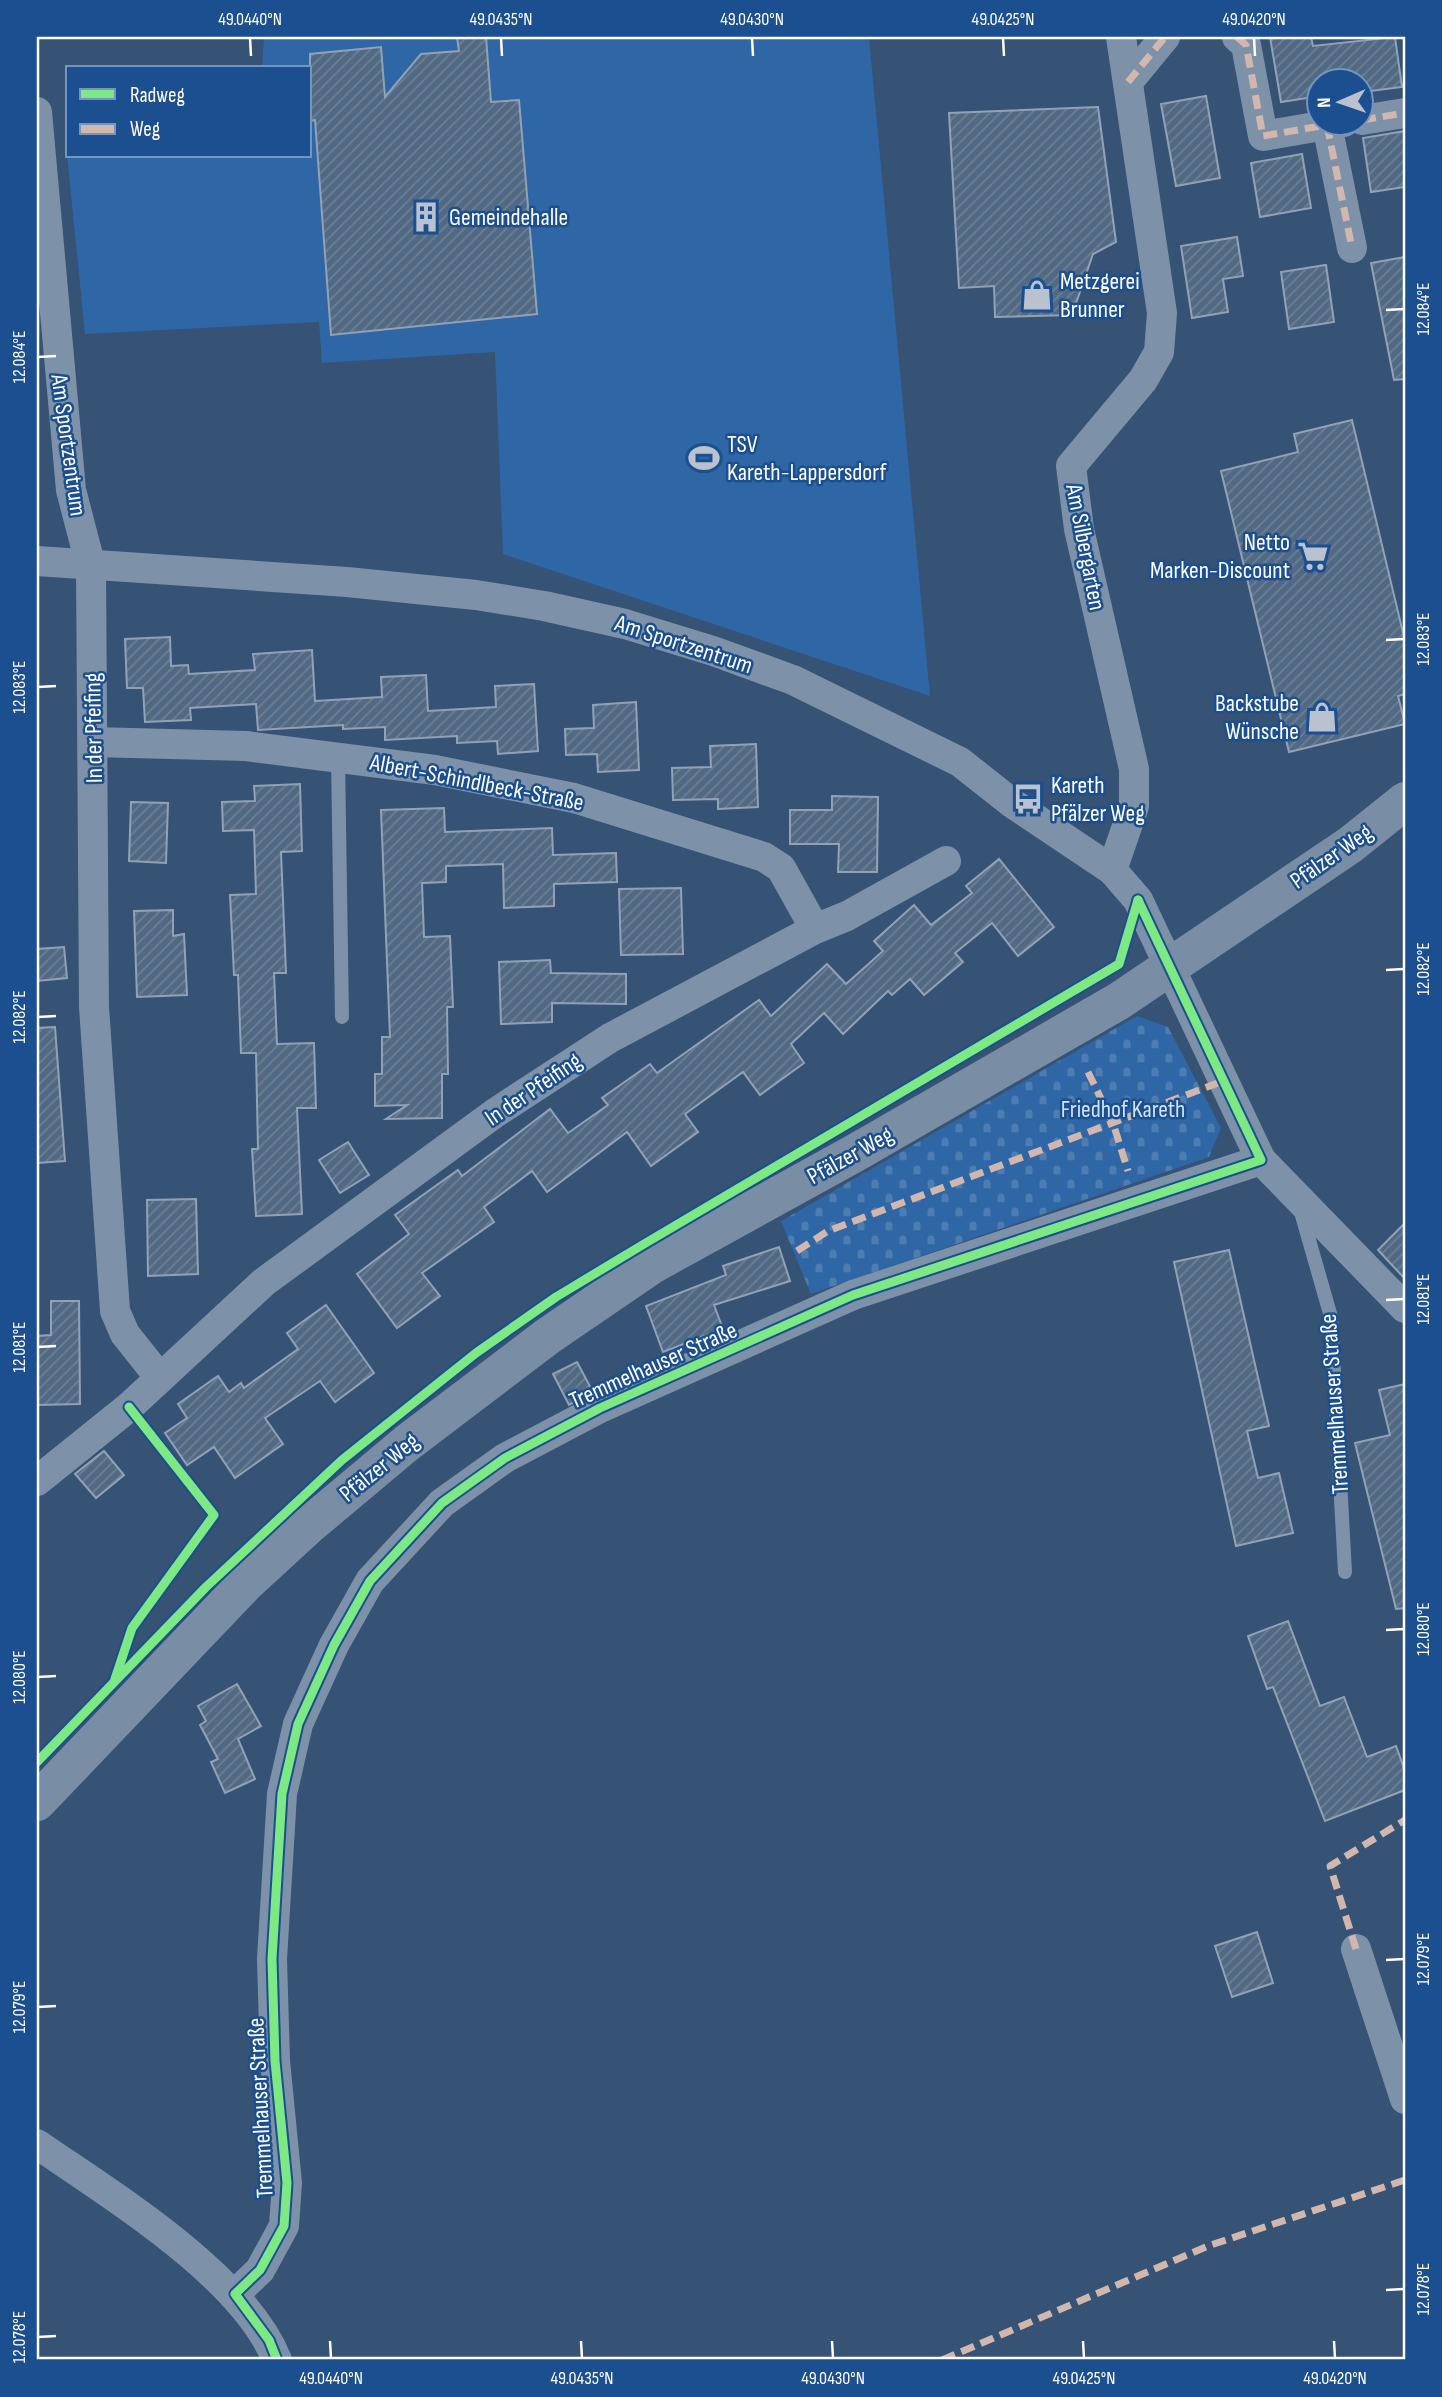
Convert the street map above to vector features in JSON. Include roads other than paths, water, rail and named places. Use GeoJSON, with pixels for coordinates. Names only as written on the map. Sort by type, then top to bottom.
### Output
{"type":"FeatureCollection","features":[{"type":"Feature","properties":{"kind":"street","name":"Am Silbergarten"},"geometry":{"type":"LineString","coordinates":[[1112,870],[1134,806],[1134,769],[1079,529],[1071,466],[1143,380],[1159,352],[1162,313],[1121,37]]}},
{"type":"Feature","properties":{"kind":"street"},"geometry":{"type":"LineString","coordinates":[[1128,82],[1165,37]]}},
{"type":"Feature","properties":{"kind":"street"},"geometry":{"type":"LineString","coordinates":[[1237,37],[1246,45],[1263,136],[1306,129]]}},
{"type":"Feature","properties":{"kind":"street","name":"Am Sportzentrum"},"geometry":{"type":"LineString","coordinates":[[37,112],[71,490],[91,567]]}},
{"type":"Feature","properties":{"kind":"street"},"geometry":{"type":"LineString","coordinates":[[1376,118],[1405,113]]}},
{"type":"Feature","properties":{"kind":"street"},"geometry":{"type":"LineString","coordinates":[[1338,136],[1352,248]]}},
{"type":"Feature","properties":{"kind":"street","name":"Am Sportzentrum"},"geometry":{"type":"LineString","coordinates":[[37,561],[91,567],[347,582],[463,594],[544,606],[625,624],[713,650],[793,680],[960,762],[1012,803],[1112,870],[1138,900],[1168,968]]}},
{"type":"Feature","properties":{"kind":"street","name":"In der Pfeifing"},"geometry":{"type":"LineString","coordinates":[[91,567],[94,1007],[115,1311],[125,1334],[160,1378]]}},
{"type":"Feature","properties":{"kind":"street","name":"Albert-Schindlbeck-Straße"},"geometry":{"type":"LineString","coordinates":[[93,742],[246,746],[435,770],[574,798],[764,857],[781,868],[815,929]]}},
{"type":"Feature","properties":{"kind":"street","name":"Pfälzer Weg"},"geometry":{"type":"LineString","coordinates":[[41,1796],[246,1583],[307,1526],[407,1443],[494,1377],[652,1265],[855,1153],[1119,1001],[1350,845],[1405,801]]}},
{"type":"Feature","properties":{"kind":"street","name":"In der Pfeifing"},"geometry":{"type":"LineString","coordinates":[[37,1481],[129,1407],[264,1282],[495,1113],[610,1038],[815,929],[847,916],[946,860]]}},
{"type":"Feature","properties":{"kind":"street","name":"Tremmelhauser Straße"},"geometry":{"type":"LineString","coordinates":[[1168,968],[1261,1160],[1405,1308]]}},
{"type":"Feature","properties":{"kind":"street","name":"Tremmelhauser Straße"},"geometry":{"type":"LineString","coordinates":[[236,2294],[260,2270],[284,2226],[287,2183],[275,2061],[272,1959],[282,1794],[303,1712],[340,1634],[370,1581],[442,1503],[505,1458],[600,1408],[853,1295],[1261,1160]]}},
{"type":"Feature","properties":{"kind":"street"},"geometry":{"type":"LineString","coordinates":[[1356,1949],[1405,2099]]}},
{"type":"Feature","properties":{"kind":"street"},"geometry":{"type":"LineString","coordinates":[[37,2144],[131,2208],[236,2294],[269,2340],[277,2360]]}},
{"type":"Feature","properties":{"kind":"lane"},"geometry":{"type":"LineString","coordinates":[[338,758],[342,1017]]}},
{"type":"Feature","properties":{"kind":"lane","name":"Tremmelhauser Straße"},"geometry":{"type":"LineString","coordinates":[[1297,1197],[1331,1317],[1345,1572]]}},
{"type":"Feature","properties":{"kind":"place","name":"Gemeindehalle"},"geometry":{"type":"Point","coordinates":[426,217]}},
{"type":"Feature","properties":{"kind":"place","name":"Metzgerei Brunner"},"geometry":{"type":"Point","coordinates":[1037,295]}},
{"type":"Feature","properties":{"kind":"place","name":"TSV Kareth-Lappersdorf"},"geometry":{"type":"Point","coordinates":[704,458]}},
{"type":"Feature","properties":{"kind":"place","name":"Netto Marken-Discount"},"geometry":{"type":"Point","coordinates":[1313,556]}},
{"type":"Feature","properties":{"kind":"place","name":"Backstube Wünsche"},"geometry":{"type":"Point","coordinates":[1322,717]}},
{"type":"Feature","properties":{"kind":"place","name":"Kareth Pfälzer Weg"},"geometry":{"type":"Point","coordinates":[1028,799]}},
{"type":"Feature","properties":{"kind":"park label","name":"Friedhof Kareth"},"geometry":{"type":"Point","coordinates":[1123,1109]}}]}
